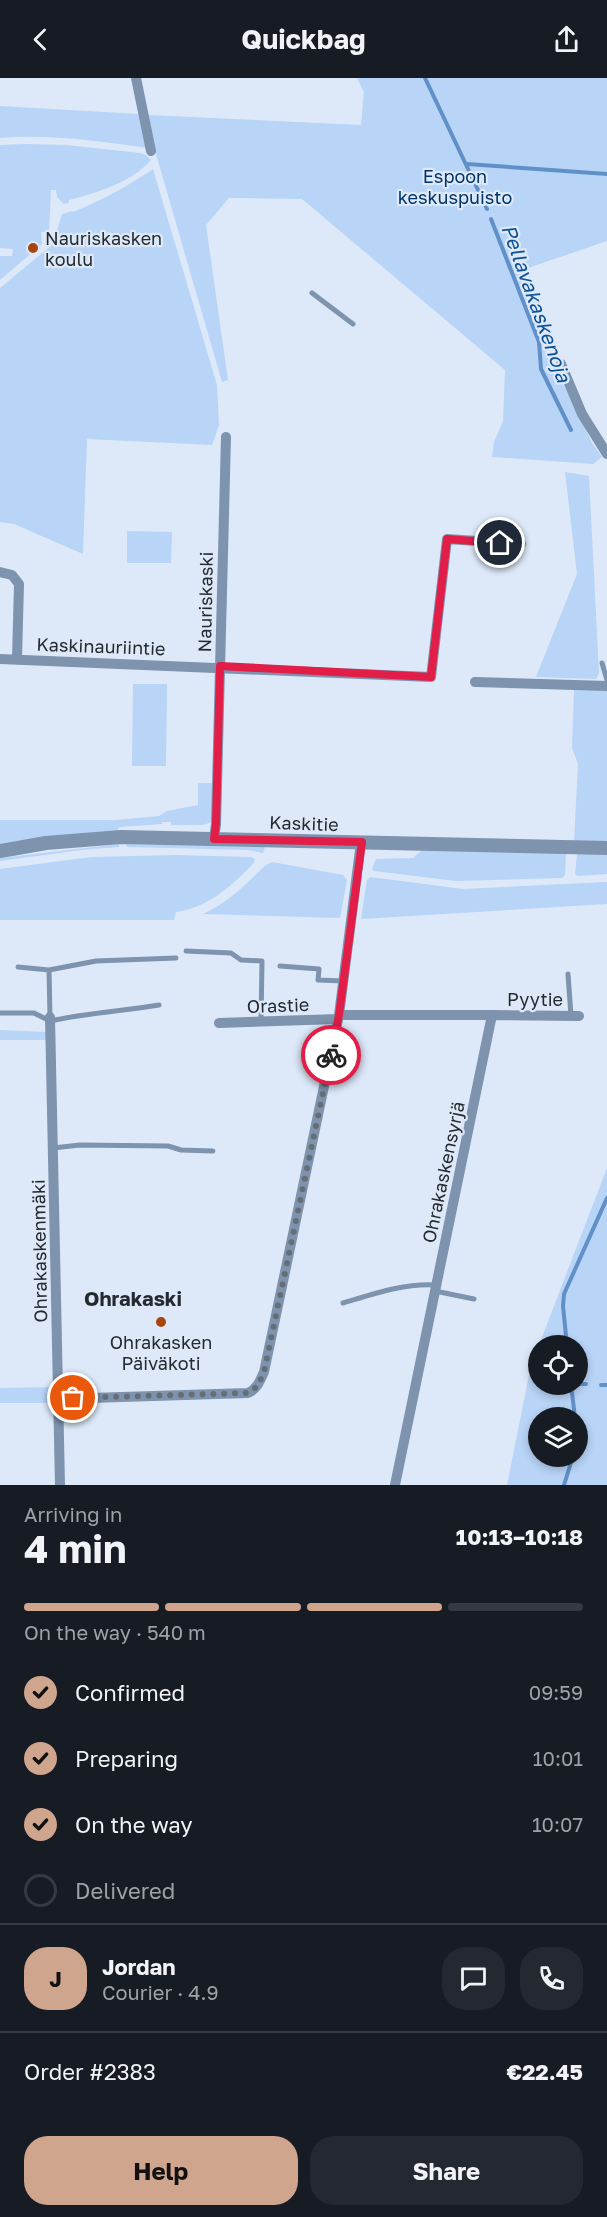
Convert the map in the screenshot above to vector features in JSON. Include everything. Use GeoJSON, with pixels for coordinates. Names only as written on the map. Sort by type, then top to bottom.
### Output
{"type":"FeatureCollection","features":[{"type":"Feature","properties":{"kind":"street"},"geometry":{"type":"LineString","coordinates":[[136,78],[152,151]]}},
{"type":"Feature","properties":{"kind":"street"},"geometry":{"type":"LineString","coordinates":[[561,364],[582,414],[607,454]]}},
{"type":"Feature","properties":{"kind":"street","name":"Nauriskaski"},"geometry":{"type":"LineString","coordinates":[[214,839],[226,437]]}},
{"type":"Feature","properties":{"kind":"street","name":"Kaskinauriintie"},"geometry":{"type":"LineString","coordinates":[[0,658],[431,677],[447,539],[520,544]]}},
{"type":"Feature","properties":{"kind":"street","name":"Kaskinauriintie"},"geometry":{"type":"LineString","coordinates":[[0,572],[12,575],[19,584],[17,659]]}},
{"type":"Feature","properties":{"kind":"street"},"geometry":{"type":"LineString","coordinates":[[475,682],[607,686]]}},
{"type":"Feature","properties":{"kind":"street","name":"Kaskitie"},"geometry":{"type":"LineString","coordinates":[[0,851],[46,843],[121,837],[607,848]]}},
{"type":"Feature","properties":{"kind":"street"},"geometry":{"type":"LineString","coordinates":[[59,1399],[248,1393],[258,1385],[264,1372],[339,1017],[362,842]]}},
{"type":"Feature","properties":{"kind":"street"},"geometry":{"type":"LineString","coordinates":[[339,1017],[492,1015]]}},
{"type":"Feature","properties":{"kind":"street","name":"Pyytie"},"geometry":{"type":"LineString","coordinates":[[492,1015],[575,1016]]}},
{"type":"Feature","properties":{"kind":"street","name":"Ohrakaskensyrjä"},"geometry":{"type":"LineString","coordinates":[[395,1485],[492,1015]]}},
{"type":"Feature","properties":{"kind":"street","name":"Orastie"},"geometry":{"type":"LineString","coordinates":[[219,1023],[339,1017]]}},
{"type":"Feature","properties":{"kind":"street","name":"Ohrakaskenmäki"},"geometry":{"type":"LineString","coordinates":[[50,1019],[60,1485]]}},
{"type":"Feature","properties":{"kind":"lane"},"geometry":{"type":"LineString","coordinates":[[312,293],[353,324]]}},
{"type":"Feature","properties":{"kind":"lane"},"geometry":{"type":"LineString","coordinates":[[602,663],[607,680]]}},
{"type":"Feature","properties":{"kind":"lane"},"geometry":{"type":"LineString","coordinates":[[186,951],[231,953],[241,960],[262,961],[261,1022]]}},
{"type":"Feature","properties":{"kind":"lane"},"geometry":{"type":"LineString","coordinates":[[18,967],[48,970],[96,961],[176,958]]}},
{"type":"Feature","properties":{"kind":"lane"},"geometry":{"type":"LineString","coordinates":[[280,966],[319,969],[318,980],[343,981]]}},
{"type":"Feature","properties":{"kind":"lane"},"geometry":{"type":"LineString","coordinates":[[48,970],[50,1019]]}},
{"type":"Feature","properties":{"kind":"lane"},"geometry":{"type":"LineString","coordinates":[[568,974],[575,1016]]}},
{"type":"Feature","properties":{"kind":"lane"},"geometry":{"type":"LineString","coordinates":[[0,1013],[34,1012],[50,1019],[159,1005]]}},
{"type":"Feature","properties":{"kind":"lane"},"geometry":{"type":"LineString","coordinates":[[53,1148],[80,1144],[168,1146],[181,1150],[213,1151]]}},
{"type":"Feature","properties":{"kind":"lane"},"geometry":{"type":"LineString","coordinates":[[343,1303],[418,1284],[474,1299]]}},
{"type":"Feature","properties":{"kind":"green space","name":"Espoon keskuspuisto"},"geometry":{"type":"Polygon","coordinates":[[[357,78],[607,78],[607,241],[528,268],[546,353],[554,372],[567,390],[592,443],[602,457],[593,464],[492,457],[494,442],[503,421],[505,370],[302,199],[229,198],[206,225],[228,380],[222,382],[154,147],[148,115],[361,125],[364,92],[357,78]]]}},
{"type":"Feature","properties":{"kind":"green space"},"geometry":{"type":"Polygon","coordinates":[[[0,106],[139,114],[147,148],[55,138],[0,138],[0,106]]]}},
{"type":"Feature","properties":{"kind":"green space","name":"Nauriskasken koulu"},"geometry":{"type":"Polygon","coordinates":[[[0,145],[67,145],[140,153],[151,160],[134,175],[123,181],[69,200],[69,203],[64,204],[57,197],[56,190],[51,190],[49,232],[41,232],[42,244],[0,280],[0,256],[12,256],[13,249],[0,248],[0,145]]]}},
{"type":"Feature","properties":{"kind":"green space"},"geometry":{"type":"Polygon","coordinates":[[[153,169],[217,385],[219,425],[212,445],[87,439],[83,554],[14,524],[0,522],[0,288],[53,244],[62,214],[73,212],[104,198],[153,169]]]}},
{"type":"Feature","properties":{"kind":"green space"},"geometry":{"type":"Polygon","coordinates":[[[565,472],[589,476],[599,673],[596,679],[536,677],[577,574],[565,472]]]}},
{"type":"Feature","properties":{"kind":"green space"},"geometry":{"type":"Polygon","coordinates":[[[127,531],[172,532],[171,563],[127,563],[127,531]]]}},
{"type":"Feature","properties":{"kind":"green space"},"geometry":{"type":"Polygon","coordinates":[[[133,684],[167,684],[166,766],[132,766],[133,684]]]}},
{"type":"Feature","properties":{"kind":"green space"},"geometry":{"type":"Polygon","coordinates":[[[574,690],[607,690],[607,843],[574,842],[578,764],[572,748],[574,690]]]}},
{"type":"Feature","properties":{"kind":"green space"},"geometry":{"type":"Polygon","coordinates":[[[198,783],[212,783],[212,822],[203,825],[171,825],[171,822],[162,822],[162,824],[119,827],[117,833],[0,846],[0,820],[116,820],[159,816],[167,811],[198,805],[198,783]]]}},
{"type":"Feature","properties":{"kind":"green space"},"geometry":{"type":"Polygon","coordinates":[[[119,844],[119,847],[0,861],[0,858],[119,844]]]}},
{"type":"Feature","properties":{"kind":"green space"},"geometry":{"type":"Polygon","coordinates":[[[126,844],[265,847],[263,853],[248,850],[127,847],[126,844]]]}},
{"type":"Feature","properties":{"kind":"green space"},"geometry":{"type":"Polygon","coordinates":[[[422,850],[563,852],[566,854],[565,875],[562,878],[456,881],[372,869],[376,859],[413,858],[422,850]]]}},
{"type":"Feature","properties":{"kind":"green space"},"geometry":{"type":"Polygon","coordinates":[[[579,853],[607,854],[607,874],[578,876],[575,874],[579,853]]]}},
{"type":"Feature","properties":{"kind":"green space"},"geometry":{"type":"Polygon","coordinates":[[[176,855],[255,859],[245,872],[219,894],[199,905],[176,912],[174,920],[0,920],[0,869],[91,857],[176,855]]]}},
{"type":"Feature","properties":{"kind":"green space"},"geometry":{"type":"Polygon","coordinates":[[[272,862],[343,875],[347,880],[340,918],[203,914],[229,899],[272,862]]]}},
{"type":"Feature","properties":{"kind":"green space"},"geometry":{"type":"Polygon","coordinates":[[[370,877],[463,889],[607,882],[607,904],[361,919],[367,880],[370,877]]]}},
{"type":"Feature","properties":{"kind":"green space"},"geometry":{"type":"Polygon","coordinates":[[[0,1030],[47,1032],[48,1040],[0,1040],[0,1030]]]}},
{"type":"Feature","properties":{"kind":"green space"},"geometry":{"type":"Polygon","coordinates":[[[607,1168],[607,1485],[507,1485],[528,1380],[528,1395],[588,1395],[588,1335],[543,1335],[607,1168]]]}},
{"type":"Feature","properties":{"kind":"green space"},"geometry":{"type":"Polygon","coordinates":[[[54,1387],[54,1403],[0,1403],[0,1388],[54,1387]]]}},
{"type":"Feature","properties":{"kind":"waterway","name":"Pellavakaskenoja"},"geometry":{"type":"LineString","coordinates":[[425,78],[487,209]]}},
{"type":"Feature","properties":{"kind":"waterway"},"geometry":{"type":"LineString","coordinates":[[467,164],[607,174]]}},
{"type":"Feature","properties":{"kind":"waterway","name":"Pellavakaskenoja"},"geometry":{"type":"LineString","coordinates":[[491,219],[539,342],[541,369],[571,430]]}},
{"type":"Feature","properties":{"kind":"waterway"},"geometry":{"type":"LineString","coordinates":[[566,1335],[564,1294],[607,1198]]}},
{"type":"Feature","properties":{"kind":"waterway"},"geometry":{"type":"LineString","coordinates":[[601,1385],[607,1385]]}},
{"type":"Feature","properties":{"kind":"waterway"},"geometry":{"type":"LineString","coordinates":[[572,1395],[574,1407]]}},
{"type":"Feature","properties":{"kind":"waterway"},"geometry":{"type":"LineString","coordinates":[[564,1485],[570,1467]]}},
{"type":"Feature","properties":{"kind":"way so far"},"geometry":{"type":"LineString","coordinates":[[73,1398],[248,1393],[258,1385],[264,1372],[331,1055]]}},
{"type":"Feature","properties":{"kind":"place","name":"Nauriskasken koulu"},"geometry":{"type":"Point","coordinates":[33,248]}},
{"type":"Feature","properties":{"kind":"place","name":"Ohrakasken Päiväkoti"},"geometry":{"type":"Point","coordinates":[161,1322]}},
{"type":"Feature","properties":{"kind":"district","name":"Ohrakaski"},"geometry":{"type":"Point","coordinates":[133,1298]}},
{"type":"Feature","properties":{"kind":"route"},"geometry":{"type":"LineString","coordinates":[[331,1055],[339,1015],[362,842],[214,839],[220,666],[431,677],[447,539],[500,543]]}}]}
